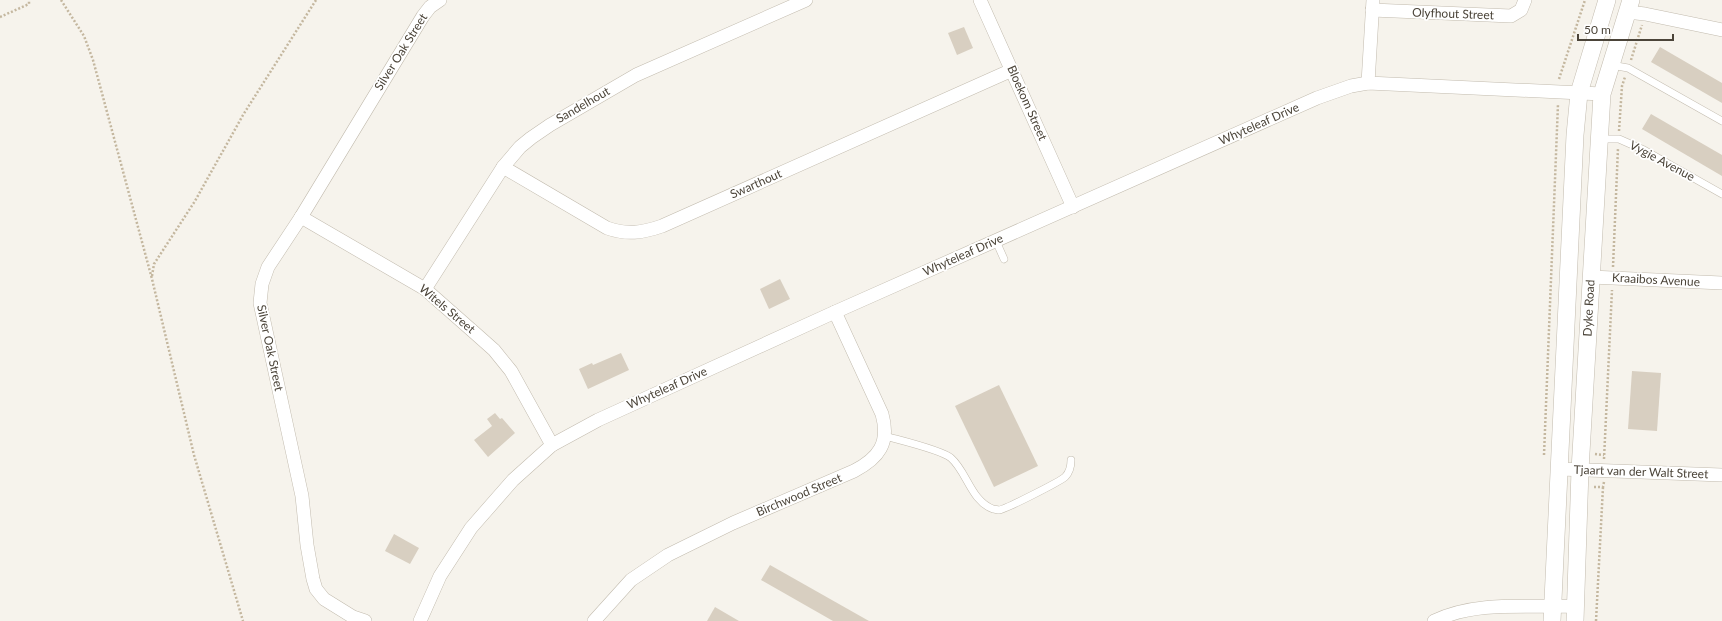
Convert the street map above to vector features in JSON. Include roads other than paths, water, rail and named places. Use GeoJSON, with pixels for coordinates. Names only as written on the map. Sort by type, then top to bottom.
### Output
{"type":"FeatureCollection","features":[{"type":"Feature","properties":{"kind":"street","name":"Silver Oak Street"},"geometry":{"type":"LineString","coordinates":[[365,621],[353,617],[324,599],[316,589],[307,545],[302,496],[260,303],[262,284],[268,267],[301,216],[422,16],[430,7],[440,0]]}},
{"type":"Feature","properties":{"kind":"street","name":"Sandelhout"},"geometry":{"type":"LineString","coordinates":[[425,289],[503,167],[520,147],[550,125],[624,82],[806,0]]}},
{"type":"Feature","properties":{"kind":"street","name":"Bloekom Street"},"geometry":{"type":"LineString","coordinates":[[980,0],[1072,206]]}},
{"type":"Feature","properties":{"kind":"street","name":"Olyfhout Street"},"geometry":{"type":"LineString","coordinates":[[1373,5],[1511,16],[1521,10],[1526,0]]}},
{"type":"Feature","properties":{"kind":"street","name":"Dyke Road"},"geometry":{"type":"LineString","coordinates":[[1552,614],[1579,93],[1607,0]]}},
{"type":"Feature","properties":{"kind":"street"},"geometry":{"type":"LineString","coordinates":[[1368,84],[1373,5]]}},
{"type":"Feature","properties":{"kind":"street"},"geometry":{"type":"LineString","coordinates":[[1629,6],[1646,14],[1722,30]]}},
{"type":"Feature","properties":{"kind":"street","name":"Dyke Road"},"geometry":{"type":"LineString","coordinates":[[1576,614],[1580,478],[1602,94],[1629,6]]}},
{"type":"Feature","properties":{"kind":"street","name":"Swarthout"},"geometry":{"type":"LineString","coordinates":[[503,167],[607,228],[623,232],[644,232],[662,226],[1012,70]]}},
{"type":"Feature","properties":{"kind":"street","name":"Whyteleaf Drive"},"geometry":{"type":"LineString","coordinates":[[420,621],[440,576],[471,528],[513,480],[552,444],[598,420],[1072,206],[1317,98],[1351,86],[1368,84],[1602,94]]}},
{"type":"Feature","properties":{"kind":"street","name":"Witels Street"},"geometry":{"type":"LineString","coordinates":[[301,216],[425,289],[485,342],[504,361],[552,444]]}},
{"type":"Feature","properties":{"kind":"street","name":"Kraaibos Avenue"},"geometry":{"type":"LineString","coordinates":[[1591,277],[1722,282]]}},
{"type":"Feature","properties":{"kind":"street","name":"Birchwood Street"},"geometry":{"type":"LineString","coordinates":[[594,621],[631,580],[648,567],[687,544],[866,465],[877,455],[885,436],[885,426],[882,414],[835,312]]}},
{"type":"Feature","properties":{"kind":"street","name":"Tjaart van der Walt Street"},"geometry":{"type":"LineString","coordinates":[[1560,469],[1580,478],[1605,471],[1722,475]]}},
{"type":"Feature","properties":{"kind":"street"},"geometry":{"type":"LineString","coordinates":[[1434,621],[1456,613],[1484,607],[1552,614],[1576,614]]}},
{"type":"Feature","properties":{"kind":"lane"},"geometry":{"type":"LineString","coordinates":[[1611,65],[1628,68],[1722,121]]}},
{"type":"Feature","properties":{"kind":"lane","name":"Vygie Avenue"},"geometry":{"type":"LineString","coordinates":[[1599,139],[1619,139],[1644,150],[1722,194]]}},
{"type":"Feature","properties":{"kind":"lane"},"geometry":{"type":"LineString","coordinates":[[996,241],[1004,259]]}},
{"type":"Feature","properties":{"kind":"lane"},"geometry":{"type":"LineString","coordinates":[[885,436],[948,455],[957,465],[966,481],[982,502],[998,510],[1016,503],[1065,477],[1071,465],[1071,460]]}}]}
